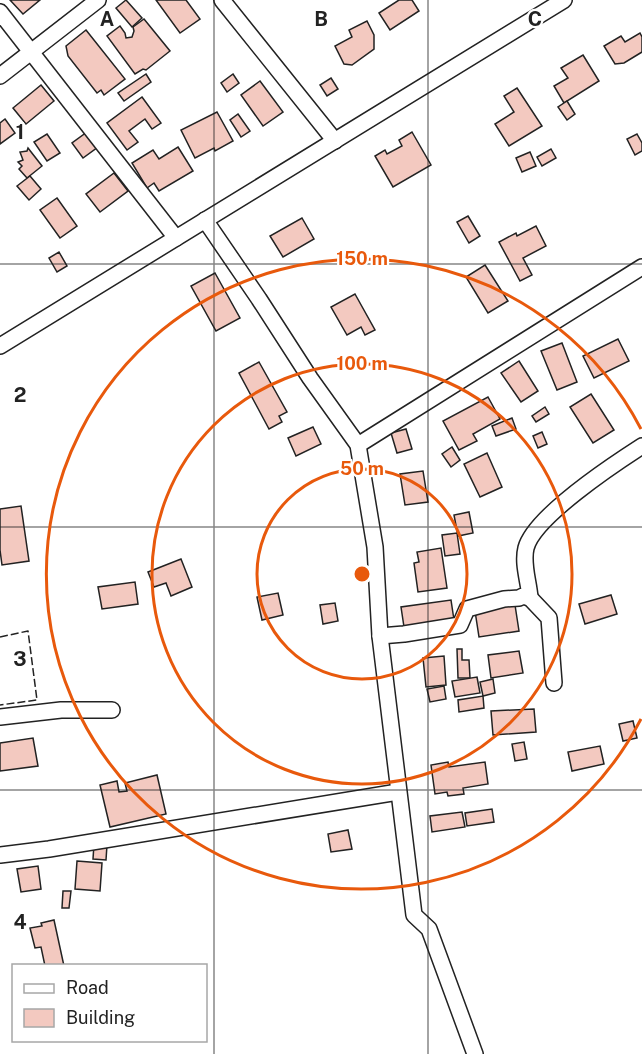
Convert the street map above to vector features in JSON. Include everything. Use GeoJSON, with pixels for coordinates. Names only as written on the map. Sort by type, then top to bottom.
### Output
{"type":"FeatureCollection","features":[{"type":"Feature","properties":{"kind":"street"},"geometry":{"type":"LineString","coordinates":[[0,76],[98,0]]}},
{"type":"Feature","properties":{"kind":"street"},"geometry":{"type":"LineString","coordinates":[[222,0],[335,141]]}},
{"type":"Feature","properties":{"kind":"street"},"geometry":{"type":"LineString","coordinates":[[0,346],[564,0]]}},
{"type":"Feature","properties":{"kind":"street"},"geometry":{"type":"LineString","coordinates":[[0,12],[176,238]]}},
{"type":"Feature","properties":{"kind":"street"},"geometry":{"type":"LineString","coordinates":[[205,220],[357,445],[375,547],[380,636],[414,915],[429,929],[475,1054]]}},
{"type":"Feature","properties":{"kind":"street"},"geometry":{"type":"LineString","coordinates":[[357,445],[642,267]]}},
{"type":"Feature","properties":{"kind":"street"},"geometry":{"type":"LineString","coordinates":[[530,598],[526,548],[534,532],[549,515],[612,466],[642,446]]}},
{"type":"Feature","properties":{"kind":"street"},"geometry":{"type":"LineString","coordinates":[[380,636],[460,625],[468,609],[523,596],[530,598],[549,618],[555,683]]}},
{"type":"Feature","properties":{"kind":"street"},"geometry":{"type":"LineString","coordinates":[[0,717],[61,710],[112,710]]}},
{"type":"Feature","properties":{"kind":"street"},"geometry":{"type":"LineString","coordinates":[[0,855],[398,792]]}},
{"type":"Feature","properties":{"kind":"building"},"geometry":{"type":"Polygon","coordinates":[[[10,0],[40,0],[23,14],[10,0]]]}},
{"type":"Feature","properties":{"kind":"building"},"geometry":{"type":"Polygon","coordinates":[[[126,0],[142,18],[132,27],[116,8],[126,0]]]}},
{"type":"Feature","properties":{"kind":"building"},"geometry":{"type":"Polygon","coordinates":[[[156,0],[186,0],[200,19],[180,33],[156,0]]]}},
{"type":"Feature","properties":{"kind":"building"},"geometry":{"type":"Polygon","coordinates":[[[399,0],[412,0],[419,11],[390,30],[379,13],[399,0]]]}},
{"type":"Feature","properties":{"kind":"building"},"geometry":{"type":"Polygon","coordinates":[[[144,19],[170,51],[146,70],[143,69],[135,74],[107,36],[120,26],[126,38],[132,37],[133,27],[144,19]]]}},
{"type":"Feature","properties":{"kind":"building"},"geometry":{"type":"Polygon","coordinates":[[[367,21],[374,35],[374,49],[352,65],[344,64],[335,46],[352,37],[349,30],[367,21]]]}},
{"type":"Feature","properties":{"kind":"building"},"geometry":{"type":"Polygon","coordinates":[[[86,30],[125,79],[104,95],[101,90],[97,93],[68,56],[66,46],[86,30]]]}},
{"type":"Feature","properties":{"kind":"building"},"geometry":{"type":"Polygon","coordinates":[[[640,33],[642,52],[624,63],[615,64],[604,46],[621,36],[625,42],[640,33]]]}},
{"type":"Feature","properties":{"kind":"building"},"geometry":{"type":"Polygon","coordinates":[[[583,55],[599,81],[564,103],[554,86],[568,78],[561,68],[583,55]]]}},
{"type":"Feature","properties":{"kind":"building"},"geometry":{"type":"Polygon","coordinates":[[[146,74],[151,82],[124,101],[118,93],[146,74]]]}},
{"type":"Feature","properties":{"kind":"building"},"geometry":{"type":"Polygon","coordinates":[[[233,74],[239,83],[227,92],[221,83],[233,74]]]}},
{"type":"Feature","properties":{"kind":"building"},"geometry":{"type":"Polygon","coordinates":[[[331,78],[338,89],[327,96],[320,85],[331,78]]]}},
{"type":"Feature","properties":{"kind":"building"},"geometry":{"type":"Polygon","coordinates":[[[260,81],[283,112],[263,126],[241,95],[260,81]]]}},
{"type":"Feature","properties":{"kind":"building"},"geometry":{"type":"Polygon","coordinates":[[[41,85],[54,101],[26,124],[13,108],[41,85]]]}},
{"type":"Feature","properties":{"kind":"building"},"geometry":{"type":"Polygon","coordinates":[[[517,88],[542,126],[509,146],[495,124],[514,112],[504,96],[517,88]]]}},
{"type":"Feature","properties":{"kind":"building"},"geometry":{"type":"Polygon","coordinates":[[[142,97],[161,123],[152,129],[145,119],[129,131],[138,142],[127,150],[107,123],[142,97]]]}},
{"type":"Feature","properties":{"kind":"building"},"geometry":{"type":"Polygon","coordinates":[[[567,101],[575,114],[567,120],[558,107],[567,101]]]}},
{"type":"Feature","properties":{"kind":"building"},"geometry":{"type":"Polygon","coordinates":[[[217,112],[233,141],[195,158],[181,130],[217,112]]]}},
{"type":"Feature","properties":{"kind":"building"},"geometry":{"type":"Polygon","coordinates":[[[238,114],[250,131],[241,137],[230,120],[238,114]]]}},
{"type":"Feature","properties":{"kind":"building"},"geometry":{"type":"Polygon","coordinates":[[[5,119],[15,133],[0,144],[0,123],[5,119]]]}},
{"type":"Feature","properties":{"kind":"building"},"geometry":{"type":"Polygon","coordinates":[[[87,132],[98,147],[83,158],[72,143],[87,132]]]}},
{"type":"Feature","properties":{"kind":"building"},"geometry":{"type":"Polygon","coordinates":[[[412,132],[431,165],[393,187],[375,156],[385,150],[387,154],[402,146],[399,140],[412,132]]]}},
{"type":"Feature","properties":{"kind":"building"},"geometry":{"type":"Polygon","coordinates":[[[47,134],[60,153],[47,161],[34,142],[47,134]]]}},
{"type":"Feature","properties":{"kind":"building"},"geometry":{"type":"Polygon","coordinates":[[[637,134],[642,143],[642,151],[635,155],[627,139],[637,134]]]}},
{"type":"Feature","properties":{"kind":"building"},"geometry":{"type":"Polygon","coordinates":[[[178,147],[193,171],[159,191],[154,183],[147,188],[132,163],[153,150],[159,159],[178,147]]]}},
{"type":"Feature","properties":{"kind":"building"},"geometry":{"type":"Polygon","coordinates":[[[28,148],[42,166],[27,178],[19,169],[22,166],[18,162],[23,160],[20,152],[27,151],[28,148]]]}},
{"type":"Feature","properties":{"kind":"building"},"geometry":{"type":"Polygon","coordinates":[[[551,149],[556,158],[542,166],[537,157],[551,149]]]}},
{"type":"Feature","properties":{"kind":"building"},"geometry":{"type":"Polygon","coordinates":[[[530,152],[536,166],[522,172],[516,158],[530,152]]]}},
{"type":"Feature","properties":{"kind":"building"},"geometry":{"type":"Polygon","coordinates":[[[114,173],[128,191],[100,212],[86,194],[114,173]]]}},
{"type":"Feature","properties":{"kind":"building"},"geometry":{"type":"Polygon","coordinates":[[[30,176],[41,189],[29,200],[17,186],[30,176]]]}},
{"type":"Feature","properties":{"kind":"building"},"geometry":{"type":"Polygon","coordinates":[[[57,198],[77,226],[60,238],[40,210],[57,198]]]}},
{"type":"Feature","properties":{"kind":"building"},"geometry":{"type":"Polygon","coordinates":[[[468,216],[480,236],[469,243],[457,222],[468,216]]]}},
{"type":"Feature","properties":{"kind":"building"},"geometry":{"type":"Polygon","coordinates":[[[302,218],[314,239],[283,257],[270,236],[302,218]]]}},
{"type":"Feature","properties":{"kind":"building"},"geometry":{"type":"Polygon","coordinates":[[[536,226],[546,246],[523,258],[532,275],[520,281],[499,242],[536,226]]]}},
{"type":"Feature","properties":{"kind":"building"},"geometry":{"type":"Polygon","coordinates":[[[59,252],[67,266],[57,272],[49,258],[59,252]]]}},
{"type":"Feature","properties":{"kind":"building"},"geometry":{"type":"Polygon","coordinates":[[[485,265],[508,301],[488,313],[466,277],[485,265]]]}},
{"type":"Feature","properties":{"kind":"building"},"geometry":{"type":"Polygon","coordinates":[[[215,273],[240,318],[216,331],[191,286],[215,273]]]}},
{"type":"Feature","properties":{"kind":"building"},"geometry":{"type":"Polygon","coordinates":[[[355,294],[375,330],[365,335],[361,327],[347,335],[331,307],[355,294]]]}},
{"type":"Feature","properties":{"kind":"building"},"geometry":{"type":"Polygon","coordinates":[[[618,339],[629,361],[594,378],[583,356],[618,339]]]}},
{"type":"Feature","properties":{"kind":"building"},"geometry":{"type":"Polygon","coordinates":[[[562,343],[577,382],[557,390],[541,351],[562,343]]]}},
{"type":"Feature","properties":{"kind":"building"},"geometry":{"type":"Polygon","coordinates":[[[519,361],[538,391],[521,402],[501,373],[519,361]]]}},
{"type":"Feature","properties":{"kind":"building"},"geometry":{"type":"Polygon","coordinates":[[[259,362],[287,412],[279,416],[282,422],[269,429],[239,373],[259,362]]]}},
{"type":"Feature","properties":{"kind":"building"},"geometry":{"type":"Polygon","coordinates":[[[591,394],[614,430],[593,443],[570,407],[591,394]]]}},
{"type":"Feature","properties":{"kind":"building"},"geometry":{"type":"Polygon","coordinates":[[[488,397],[500,419],[473,434],[477,441],[459,450],[443,421],[488,397]]]}},
{"type":"Feature","properties":{"kind":"building"},"geometry":{"type":"Polygon","coordinates":[[[545,407],[549,414],[536,422],[532,416],[545,407]]]}},
{"type":"Feature","properties":{"kind":"building"},"geometry":{"type":"Polygon","coordinates":[[[512,418],[516,429],[496,436],[492,426],[512,418]]]}},
{"type":"Feature","properties":{"kind":"building"},"geometry":{"type":"Polygon","coordinates":[[[313,427],[321,444],[296,456],[288,438],[313,427]]]}},
{"type":"Feature","properties":{"kind":"building"},"geometry":{"type":"Polygon","coordinates":[[[406,429],[412,449],[397,453],[391,433],[406,429]]]}},
{"type":"Feature","properties":{"kind":"building"},"geometry":{"type":"Polygon","coordinates":[[[542,432],[547,444],[538,448],[533,436],[542,432]]]}},
{"type":"Feature","properties":{"kind":"building"},"geometry":{"type":"Polygon","coordinates":[[[452,447],[460,460],[451,467],[442,454],[452,447]]]}},
{"type":"Feature","properties":{"kind":"building"},"geometry":{"type":"Polygon","coordinates":[[[487,453],[502,487],[480,497],[464,464],[487,453]]]}},
{"type":"Feature","properties":{"kind":"building"},"geometry":{"type":"Polygon","coordinates":[[[423,471],[428,502],[405,505],[400,474],[423,471]]]}},
{"type":"Feature","properties":{"kind":"building"},"geometry":{"type":"Polygon","coordinates":[[[21,506],[29,561],[2,565],[0,509],[21,506]]]}},
{"type":"Feature","properties":{"kind":"building"},"geometry":{"type":"Polygon","coordinates":[[[469,512],[473,533],[458,536],[454,515],[469,512]]]}},
{"type":"Feature","properties":{"kind":"building"},"geometry":{"type":"Polygon","coordinates":[[[457,533],[460,554],[445,556],[442,535],[457,533]]]}},
{"type":"Feature","properties":{"kind":"building"},"geometry":{"type":"Polygon","coordinates":[[[441,548],[447,588],[418,592],[414,563],[419,562],[417,552],[441,548]]]}},
{"type":"Feature","properties":{"kind":"building"},"geometry":{"type":"Polygon","coordinates":[[[181,559],[192,587],[171,596],[166,583],[154,587],[148,572],[181,559]]]}},
{"type":"Feature","properties":{"kind":"building"},"geometry":{"type":"Polygon","coordinates":[[[135,582],[138,604],[102,609],[98,587],[135,582]]]}},
{"type":"Feature","properties":{"kind":"building"},"geometry":{"type":"Polygon","coordinates":[[[278,593],[283,615],[262,620],[257,597],[278,593]]]}},
{"type":"Feature","properties":{"kind":"building"},"geometry":{"type":"Polygon","coordinates":[[[611,595],[617,614],[585,624],[579,604],[611,595]]]}},
{"type":"Feature","properties":{"kind":"building"},"geometry":{"type":"Polygon","coordinates":[[[451,600],[454,620],[404,627],[401,607],[451,600]]]}},
{"type":"Feature","properties":{"kind":"building"},"geometry":{"type":"Polygon","coordinates":[[[335,603],[338,621],[323,624],[320,605],[335,603]]]}},
{"type":"Feature","properties":{"kind":"building"},"geometry":{"type":"Polygon","coordinates":[[[515,605],[519,631],[479,637],[475,611],[515,605]]]}},
{"type":"Feature","properties":{"kind":"building"},"geometry":{"type":"Polygon","coordinates":[[[457,649],[462,649],[462,660],[469,660],[470,678],[458,678],[457,649]]]}},
{"type":"Feature","properties":{"kind":"building"},"geometry":{"type":"Polygon","coordinates":[[[519,651],[523,673],[491,678],[488,655],[519,651]]]}},
{"type":"Feature","properties":{"kind":"building"},"geometry":{"type":"Polygon","coordinates":[[[444,656],[446,685],[426,687],[423,658],[444,656]]]}},
{"type":"Feature","properties":{"kind":"building"},"geometry":{"type":"Polygon","coordinates":[[[477,677],[480,693],[455,697],[452,681],[477,677]]]}},
{"type":"Feature","properties":{"kind":"building"},"geometry":{"type":"Polygon","coordinates":[[[493,679],[495,693],[483,696],[480,682],[493,679]]]}},
{"type":"Feature","properties":{"kind":"building"},"geometry":{"type":"Polygon","coordinates":[[[444,686],[446,699],[430,702],[427,689],[444,686]]]}},
{"type":"Feature","properties":{"kind":"building"},"geometry":{"type":"Polygon","coordinates":[[[483,696],[484,708],[459,712],[458,700],[483,696]]]}},
{"type":"Feature","properties":{"kind":"building"},"geometry":{"type":"Polygon","coordinates":[[[534,709],[536,732],[493,735],[491,711],[534,709]]]}},
{"type":"Feature","properties":{"kind":"building"},"geometry":{"type":"Polygon","coordinates":[[[633,721],[637,738],[623,741],[619,724],[633,721]]]}},
{"type":"Feature","properties":{"kind":"building"},"geometry":{"type":"Polygon","coordinates":[[[33,738],[38,766],[0,771],[0,743],[33,738]]]}},
{"type":"Feature","properties":{"kind":"building"},"geometry":{"type":"Polygon","coordinates":[[[524,742],[527,759],[515,761],[512,744],[524,742]]]}},
{"type":"Feature","properties":{"kind":"building"},"geometry":{"type":"Polygon","coordinates":[[[600,746],[604,764],[572,771],[568,752],[600,746]]]}},
{"type":"Feature","properties":{"kind":"building"},"geometry":{"type":"Polygon","coordinates":[[[448,762],[449,767],[485,762],[488,784],[463,788],[464,794],[448,796],[447,792],[435,794],[431,765],[448,762]]]}},
{"type":"Feature","properties":{"kind":"building"},"geometry":{"type":"Polygon","coordinates":[[[157,775],[166,814],[110,827],[100,785],[117,781],[119,792],[127,791],[125,783],[157,775]]]}},
{"type":"Feature","properties":{"kind":"building"},"geometry":{"type":"Polygon","coordinates":[[[492,809],[494,822],[467,826],[465,813],[492,809]]]}},
{"type":"Feature","properties":{"kind":"building"},"geometry":{"type":"Polygon","coordinates":[[[462,812],[465,827],[432,832],[430,816],[462,812]]]}},
{"type":"Feature","properties":{"kind":"building"},"geometry":{"type":"Polygon","coordinates":[[[348,830],[352,849],[331,852],[328,834],[348,830]]]}},
{"type":"Feature","properties":{"kind":"building"},"geometry":{"type":"Polygon","coordinates":[[[94,844],[107,845],[106,860],[93,859],[94,844]]]}},
{"type":"Feature","properties":{"kind":"building"},"geometry":{"type":"Polygon","coordinates":[[[77,861],[102,863],[100,891],[75,889],[77,861]]]}},
{"type":"Feature","properties":{"kind":"building"},"geometry":{"type":"Polygon","coordinates":[[[38,866],[41,889],[21,892],[17,869],[38,866]]]}},
{"type":"Feature","properties":{"kind":"building"},"geometry":{"type":"Polygon","coordinates":[[[63,891],[71,891],[69,908],[62,908],[63,891]]]}},
{"type":"Feature","properties":{"kind":"building"},"geometry":{"type":"Polygon","coordinates":[[[54,920],[64,964],[45,964],[41,947],[35,948],[30,928],[42,926],[41,923],[54,920]]]}},
{"type":"Feature","properties":{"kind":"fence"},"geometry":{"type":"LineString","coordinates":[[0,637],[28,631],[37,700],[0,705]]}}]}
